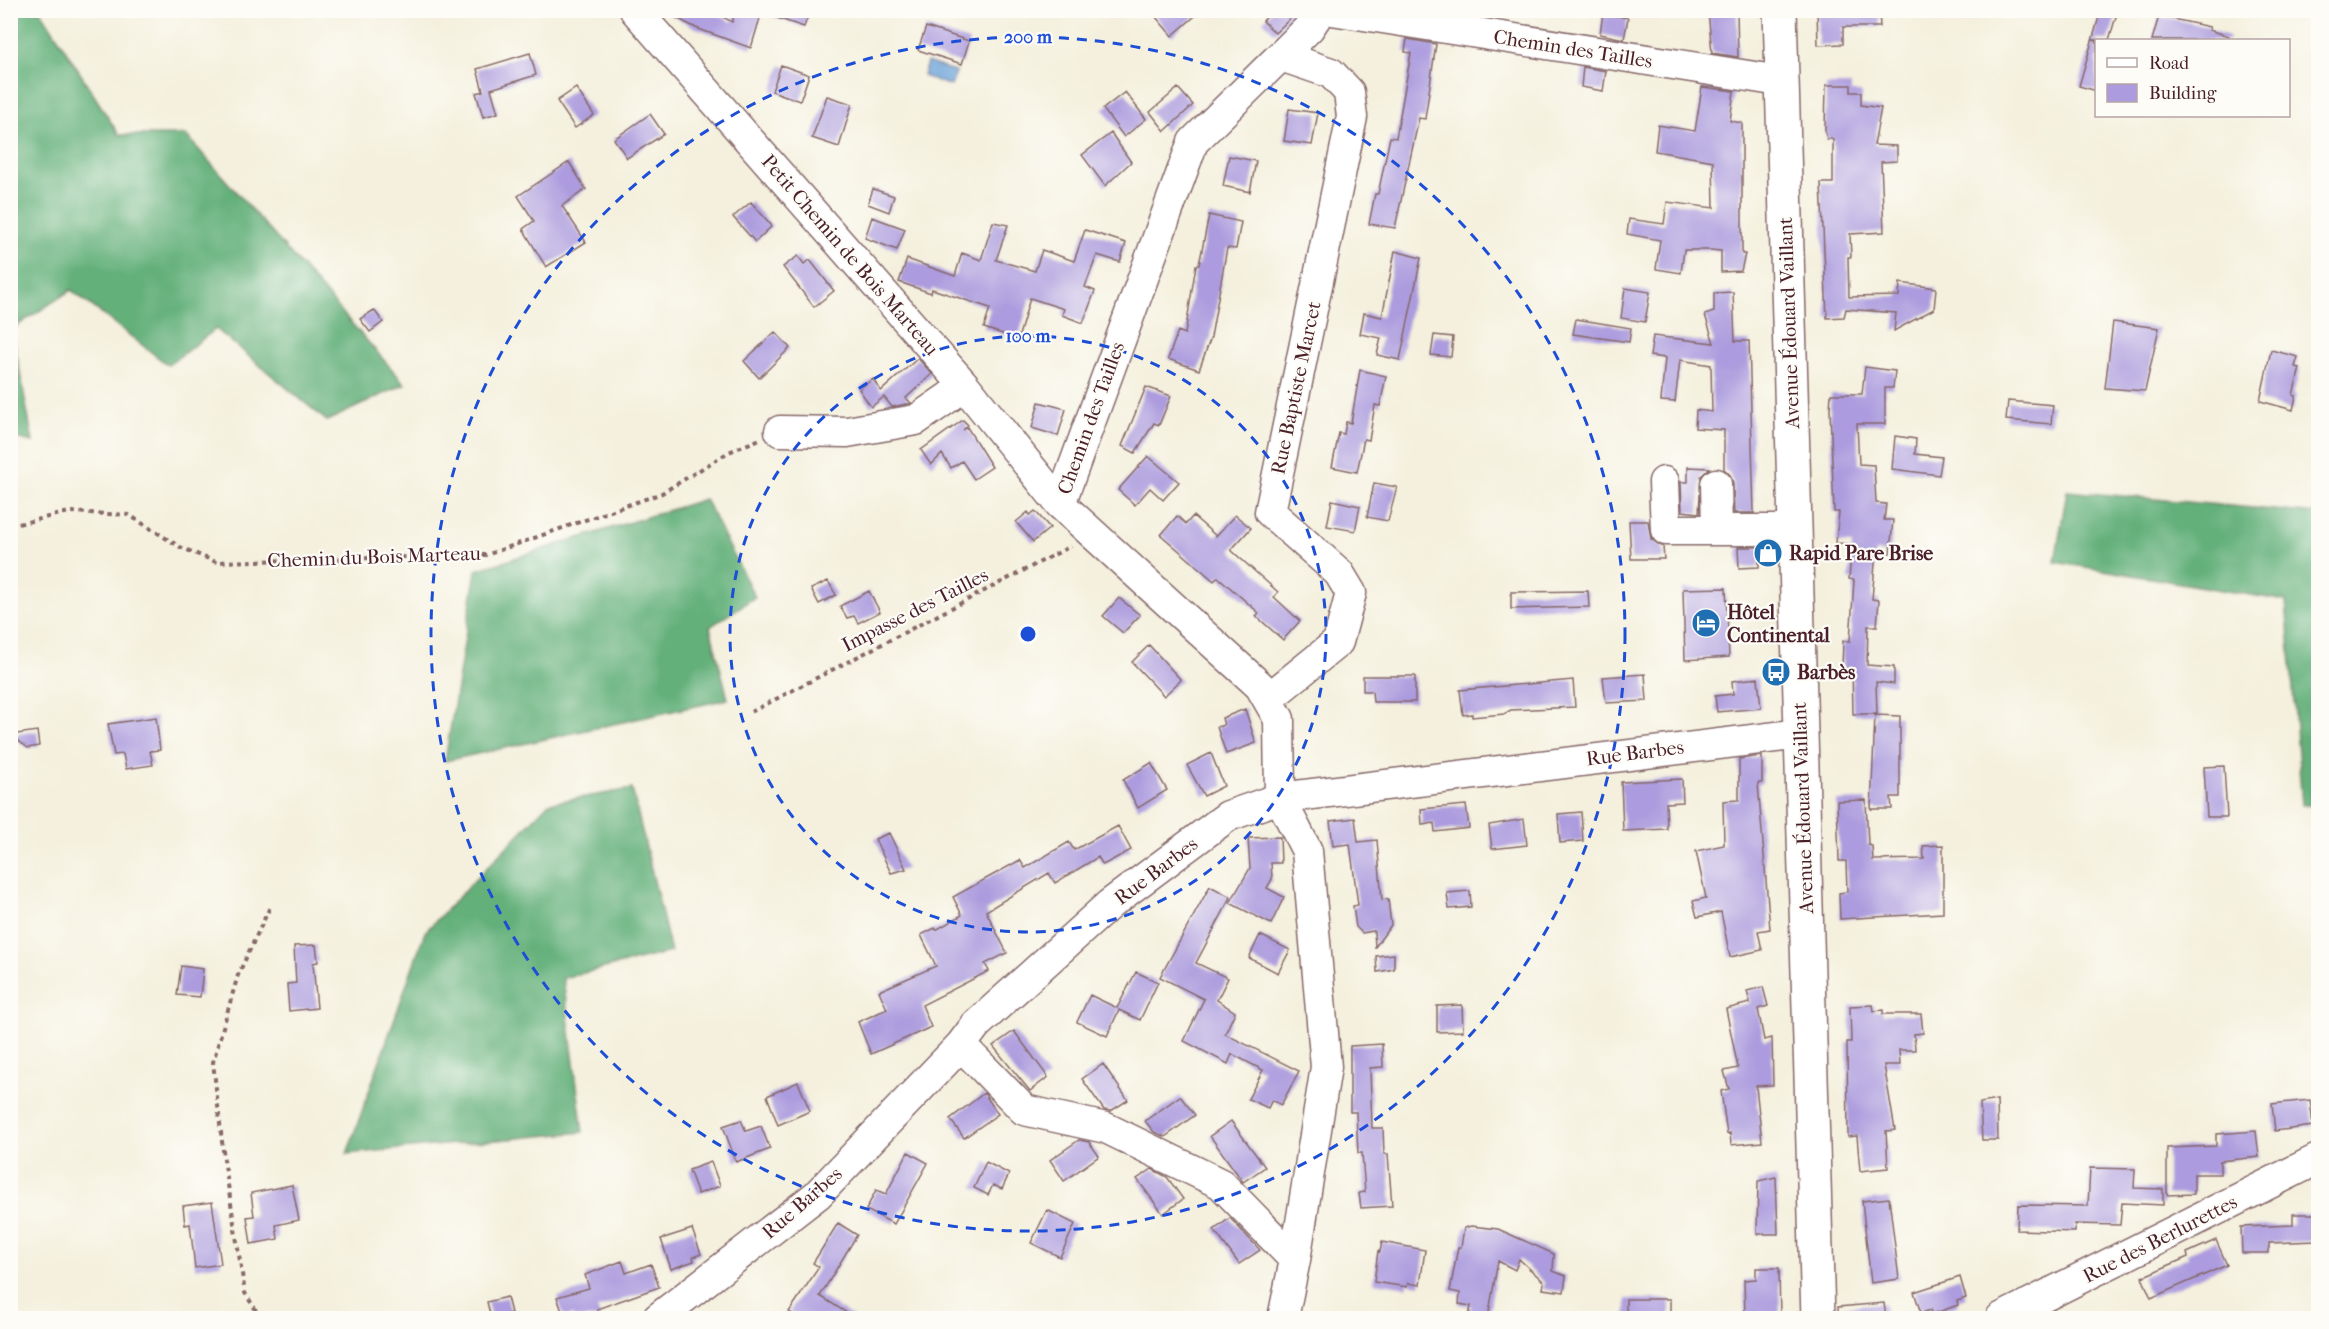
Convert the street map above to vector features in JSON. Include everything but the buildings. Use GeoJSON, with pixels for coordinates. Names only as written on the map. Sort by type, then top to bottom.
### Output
{"type":"FeatureCollection","features":[{"type":"Feature","properties":{"kind":"main road","name":"Avenue Édouard Vaillant"},"geometry":{"type":"LineString","coordinates":[[1780,10],[1780,81],[1796,530],[1818,1318]]}},
{"type":"Feature","properties":{"kind":"street","name":"Petit Chemin de Bois Marteau"},"geometry":{"type":"LineString","coordinates":[[635,10],[965,386],[1060,504]]}},
{"type":"Feature","properties":{"kind":"street","name":"Chemin des Tailles"},"geometry":{"type":"LineString","coordinates":[[1280,798],[1279,719],[1269,698],[1260,687],[1060,504],[1193,142],[1310,28],[1321,10]]}},
{"type":"Feature","properties":{"kind":"street","name":"Chemin des Tailles"},"geometry":{"type":"LineString","coordinates":[[1332,10],[1780,81]]}},
{"type":"Feature","properties":{"kind":"street","name":"Rue Baptiste Marcet"},"geometry":{"type":"LineString","coordinates":[[1269,698],[1338,642],[1351,593],[1339,573],[1270,512],[1352,117],[1349,92],[1331,73],[1281,56]]}},
{"type":"Feature","properties":{"kind":"street"},"geometry":{"type":"LineString","coordinates":[[780,431],[847,432],[916,420],[965,386]]}},
{"type":"Feature","properties":{"kind":"street"},"geometry":{"type":"LineString","coordinates":[[1665,482],[1666,530],[1796,530]]}},
{"type":"Feature","properties":{"kind":"street"},"geometry":{"type":"LineString","coordinates":[[1716,484],[1717,530]]}},
{"type":"Feature","properties":{"kind":"street","name":"Rue Barbes"},"geometry":{"type":"LineString","coordinates":[[658,1318],[817,1195],[961,1045],[976,1025],[1110,904],[1228,816],[1280,798],[1801,734]]}},
{"type":"Feature","properties":{"kind":"street"},"geometry":{"type":"LineString","coordinates":[[1280,798],[1307,851],[1326,1067],[1295,1260],[1283,1318]]}},
{"type":"Feature","properties":{"kind":"street"},"geometry":{"type":"LineString","coordinates":[[961,1045],[1024,1110],[1106,1128],[1221,1184],[1295,1260]]}},
{"type":"Feature","properties":{"kind":"street","name":"Rue des Berlurettes"},"geometry":{"type":"LineString","coordinates":[[2008,1317],[2319,1159]]}},
{"type":"Feature","properties":{"kind":"path","name":"Chemin du Bois Marteau"},"geometry":{"type":"LineString","coordinates":[[10,526],[69,512],[129,515],[180,547],[216,562],[486,555],[662,493],[729,452],[780,431]]}},
{"type":"Feature","properties":{"kind":"path","name":"Impasse des Tailles"},"geometry":{"type":"LineString","coordinates":[[751,712],[1093,534]]}},
{"type":"Feature","properties":{"kind":"path"},"geometry":{"type":"LineString","coordinates":[[261,1318],[244,1293],[224,1159],[213,1062],[238,975],[270,908]]}},
{"type":"Feature","properties":{"kind":"green space"},"geometry":{"type":"Polygon","coordinates":[[[11,10],[41,11],[119,135],[186,135],[405,384],[327,421],[216,329],[168,365],[71,290],[12,329],[33,442],[11,437],[11,10]]]}},
{"type":"Feature","properties":{"kind":"green space"},"geometry":{"type":"Polygon","coordinates":[[[2067,491],[2318,514],[2318,806],[2302,805],[2286,601],[2055,562],[2067,491]]]}},
{"type":"Feature","properties":{"kind":"green space"},"geometry":{"type":"Polygon","coordinates":[[[705,499],[755,597],[710,627],[728,699],[445,761],[476,570],[705,499]]]}},
{"type":"Feature","properties":{"kind":"green space"},"geometry":{"type":"Polygon","coordinates":[[[632,789],[671,952],[563,978],[583,1132],[347,1154],[425,932],[549,803],[632,789]]]}},
{"type":"Feature","properties":{"kind":"water"},"geometry":{"type":"Polygon","coordinates":[[[927,62],[956,72],[951,86],[923,76],[927,62]]]}},
{"type":"Feature","properties":{"kind":"place","name":"Rapid Pare Brise"},"geometry":{"type":"Point","coordinates":[1768,553]}},
{"type":"Feature","properties":{"kind":"place","name":"Hôtel Continental"},"geometry":{"type":"Point","coordinates":[1706,623]}},
{"type":"Feature","properties":{"kind":"place","name":"Barbès"},"geometry":{"type":"Point","coordinates":[1776,672]}}]}
